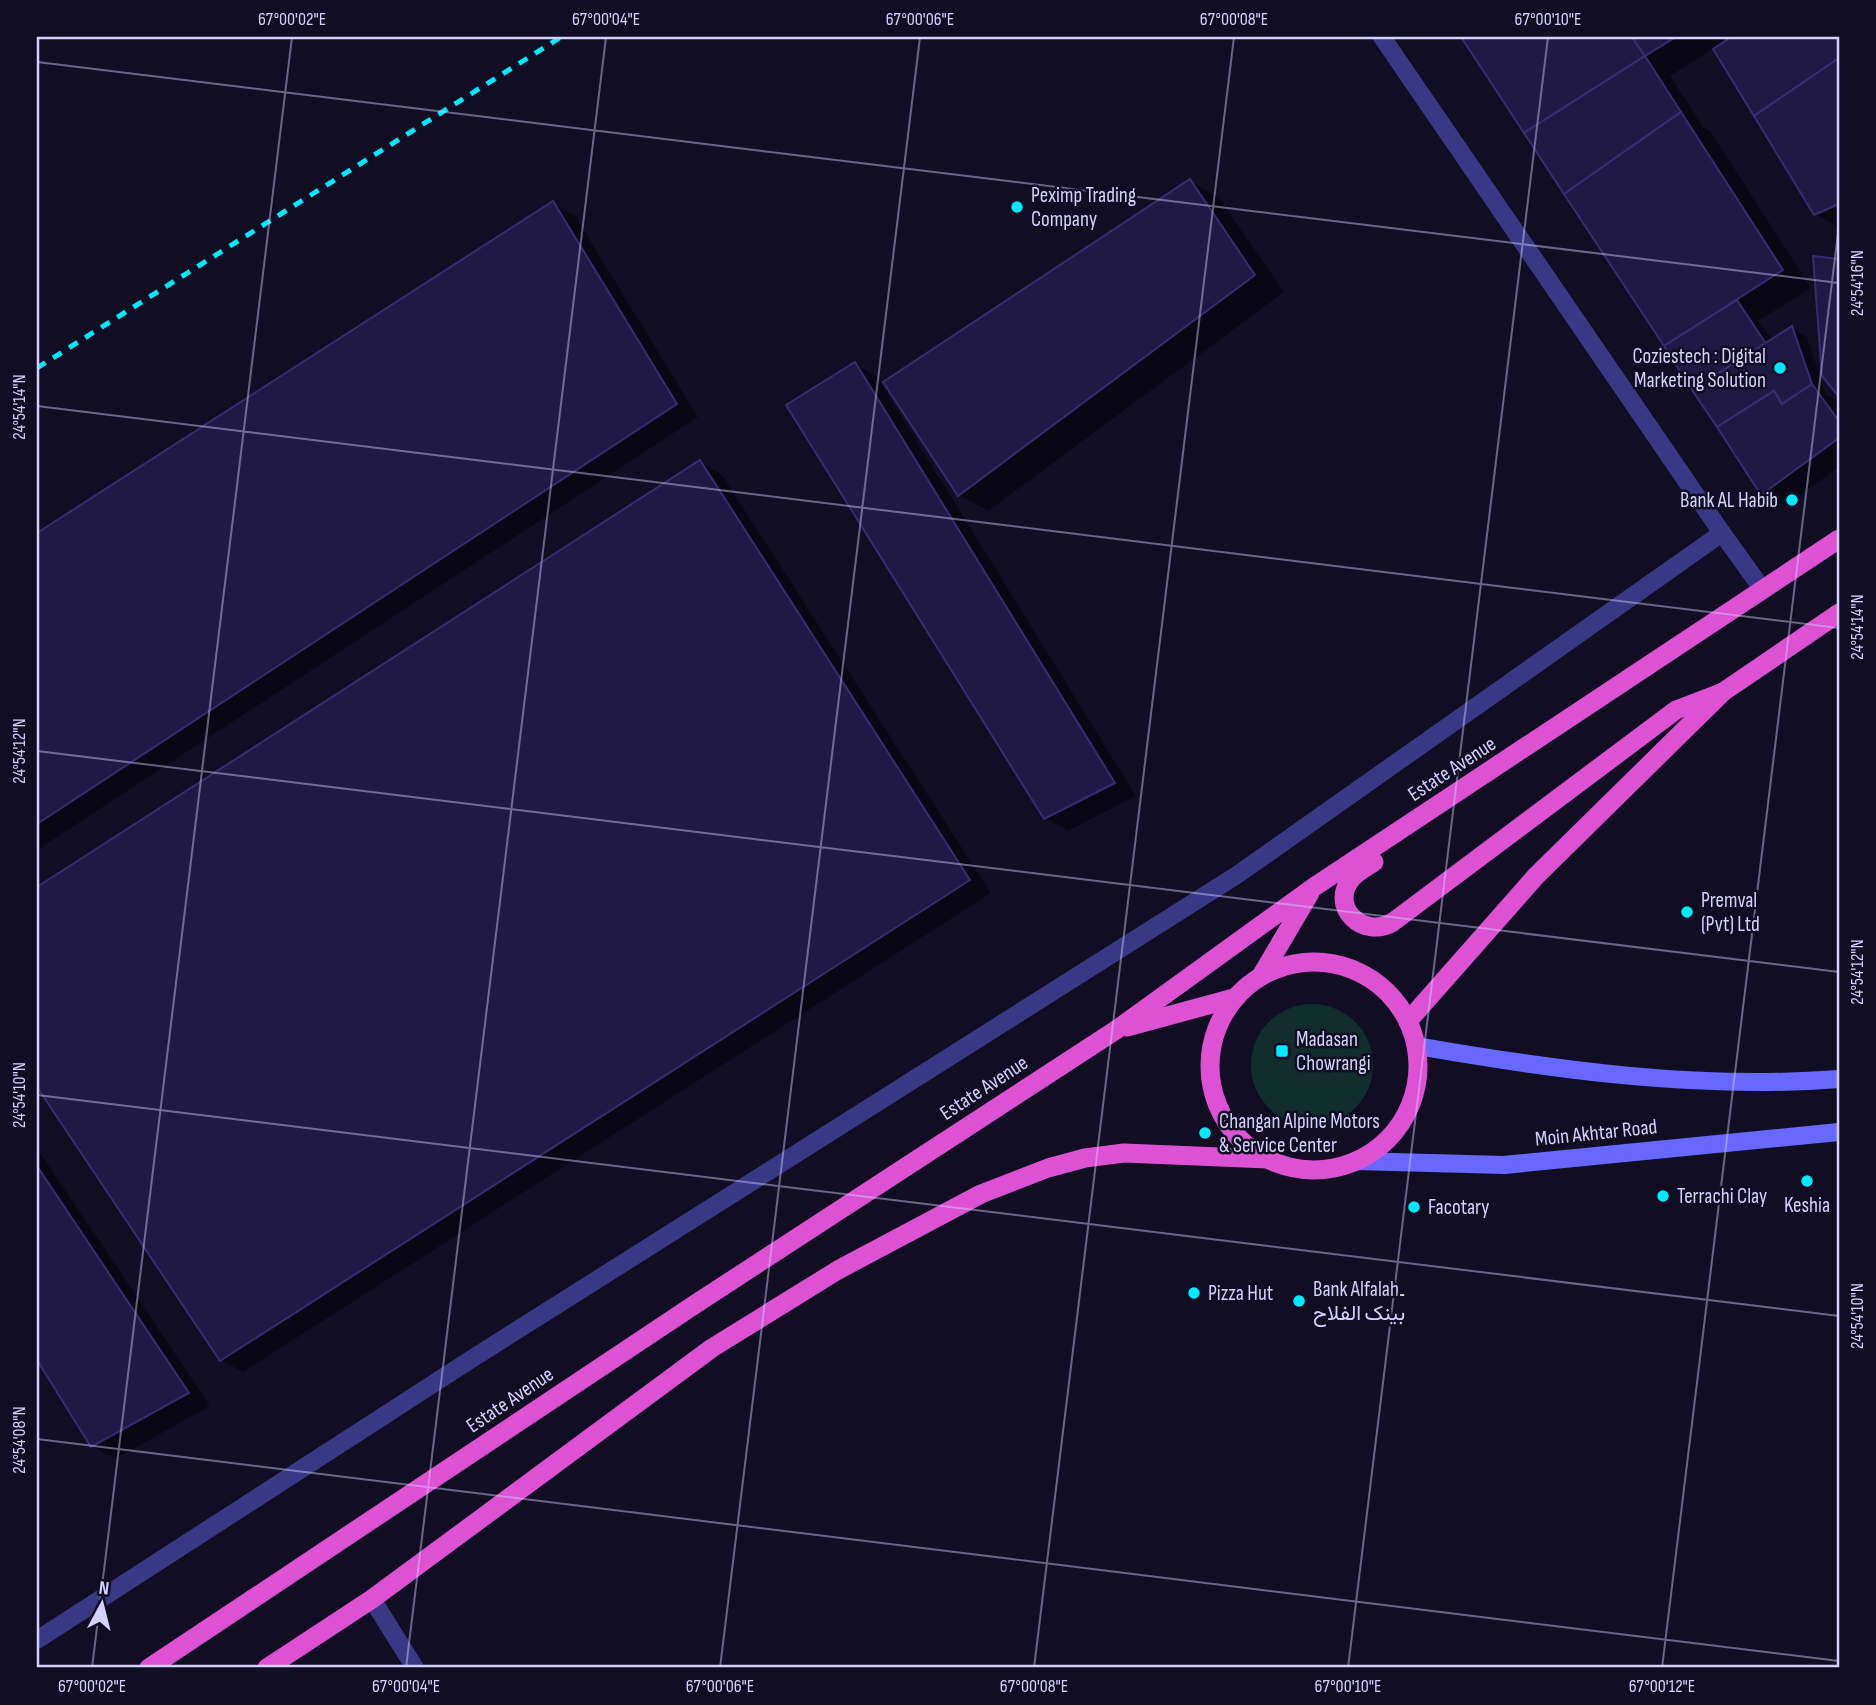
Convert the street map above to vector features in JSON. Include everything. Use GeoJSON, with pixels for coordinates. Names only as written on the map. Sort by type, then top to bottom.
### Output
{"type":"FeatureCollection","features":[{"type":"Feature","properties":{"kind":"highway","name":"Estate Avenue"},"geometry":{"type":"LineString","coordinates":[[149,1668],[709,1295],[1116,1030],[1314,887],[1839,539]]}},
{"type":"Feature","properties":{"kind":"highway"},"geometry":{"type":"LineString","coordinates":[[1409,1020],[1536,876],[1723,692],[1839,613]]}},
{"type":"Feature","properties":{"kind":"highway"},"geometry":{"type":"LineString","coordinates":[[1461,791],[1409,839],[1353,877],[1344,895],[1349,915],[1356,922],[1375,928],[1394,922],[1676,710],[1723,692]]}},
{"type":"Feature","properties":{"kind":"highway"},"geometry":{"type":"LineString","coordinates":[[1261,976],[1314,887]]}},
{"type":"Feature","properties":{"kind":"highway"},"geometry":{"type":"LineString","coordinates":[[267,1668],[372,1599],[712,1348],[838,1270],[981,1194],[1048,1168],[1085,1158],[1124,1153],[1268,1159],[1311,1170],[1334,1168],[1356,1161],[1386,1142],[1407,1114],[1418,1081],[1417,1046],[1409,1020],[1389,992],[1361,972],[1328,962],[1293,963],[1261,976],[1234,998],[1218,1025],[1210,1055],[1212,1086],[1223,1115],[1242,1140],[1268,1159]]}},
{"type":"Feature","properties":{"kind":"highway"},"geometry":{"type":"LineString","coordinates":[[1116,1030],[1234,998]]}},
{"type":"Feature","properties":{"kind":"main road"},"geometry":{"type":"LineString","coordinates":[[1417,1046],[1491,1059],[1679,1079],[1801,1082],[1839,1079]]}},
{"type":"Feature","properties":{"kind":"main road","name":"Moin Akhtar Road"},"geometry":{"type":"LineString","coordinates":[[1356,1161],[1504,1165],[1839,1132]]}},
{"type":"Feature","properties":{"kind":"street"},"geometry":{"type":"LineString","coordinates":[[1382,37],[1763,590]]}},
{"type":"Feature","properties":{"kind":"street"},"geometry":{"type":"LineString","coordinates":[[37,1640],[470,1360],[1237,875],[1722,533]]}},
{"type":"Feature","properties":{"kind":"street"},"geometry":{"type":"LineString","coordinates":[[372,1599],[415,1668]]}},
{"type":"Feature","properties":{"kind":"green space"},"geometry":{"type":"Polygon","coordinates":[[[1312,1004],[1335,1009],[1355,1022],[1368,1042],[1373,1065],[1368,1088],[1355,1108],[1335,1121],[1312,1126],[1289,1121],[1269,1108],[1256,1088],[1251,1065],[1256,1042],[1269,1022],[1289,1009],[1312,1004]]]}},
{"type":"Feature","properties":{"kind":"building"},"geometry":{"type":"Polygon","coordinates":[[[1461,37],[1632,37],[1645,56],[1524,133],[1461,37]]]}},
{"type":"Feature","properties":{"kind":"building"},"geometry":{"type":"Polygon","coordinates":[[[1632,37],[1676,37],[1645,56],[1632,37]]]}},
{"type":"Feature","properties":{"kind":"building"},"geometry":{"type":"Polygon","coordinates":[[[1731,37],[1839,37],[1839,58],[1754,116],[1713,49],[1731,37]]]}},
{"type":"Feature","properties":{"kind":"building"},"geometry":{"type":"Polygon","coordinates":[[[1645,56],[1681,112],[1564,194],[1524,133],[1645,56]]]}},
{"type":"Feature","properties":{"kind":"building"},"geometry":{"type":"Polygon","coordinates":[[[1839,58],[1839,204],[1814,215],[1754,116],[1839,58]]]}},
{"type":"Feature","properties":{"kind":"building"},"geometry":{"type":"Polygon","coordinates":[[[1681,112],[1783,270],[1664,346],[1564,194],[1681,112]]]}},
{"type":"Feature","properties":{"kind":"building"},"geometry":{"type":"Polygon","coordinates":[[[1190,179],[1255,275],[958,496],[883,382],[1190,179]]]}},
{"type":"Feature","properties":{"kind":"building"},"geometry":{"type":"Polygon","coordinates":[[[553,201],[677,404],[37,824],[37,533],[553,201]]]}},
{"type":"Feature","properties":{"kind":"building"},"geometry":{"type":"Polygon","coordinates":[[[1813,256],[1839,259],[1839,397],[1822,376],[1813,256]]]}},
{"type":"Feature","properties":{"kind":"building"},"geometry":{"type":"Polygon","coordinates":[[[1737,300],[1766,344],[1692,390],[1664,346],[1737,300]]]}},
{"type":"Feature","properties":{"kind":"building"},"geometry":{"type":"Polygon","coordinates":[[[1792,326],[1812,384],[1782,404],[1774,391],[1717,427],[1692,390],[1792,326]]]}},
{"type":"Feature","properties":{"kind":"building"},"geometry":{"type":"Polygon","coordinates":[[[855,362],[1115,783],[1044,819],[786,405],[855,362]]]}},
{"type":"Feature","properties":{"kind":"building"},"geometry":{"type":"Polygon","coordinates":[[[1812,384],[1839,421],[1839,438],[1761,495],[1717,427],[1774,391],[1782,404],[1812,384]]]}},
{"type":"Feature","properties":{"kind":"building"},"geometry":{"type":"Polygon","coordinates":[[[700,460],[970,880],[220,1361],[37,1087],[37,887],[700,460]]]}},
{"type":"Feature","properties":{"kind":"building"},"geometry":{"type":"Polygon","coordinates":[[[37,1166],[189,1393],[91,1447],[37,1360],[37,1166]]]}},
{"type":"Feature","properties":{"kind":"railway"},"geometry":{"type":"LineString","coordinates":[[37,368],[561,37]]}},
{"type":"Feature","properties":{"kind":"place","name":"Peximp Trading Company"},"geometry":{"type":"Point","coordinates":[1017,207]}},
{"type":"Feature","properties":{"kind":"place","name":"Coziestech : Digital Marketing Solution"},"geometry":{"type":"Point","coordinates":[1780,368]}},
{"type":"Feature","properties":{"kind":"place","name":"Bank AL Habib"},"geometry":{"type":"Point","coordinates":[1792,500]}},
{"type":"Feature","properties":{"kind":"place","name":"Premval (Pvt) Ltd"},"geometry":{"type":"Point","coordinates":[1687,912]}},
{"type":"Feature","properties":{"kind":"place","name":"Madasan Chowrangi"},"geometry":{"type":"Point","coordinates":[1282,1051]}},
{"type":"Feature","properties":{"kind":"place","name":"Changan Alpine Motors & Service Center"},"geometry":{"type":"Point","coordinates":[1205,1133]}},
{"type":"Feature","properties":{"kind":"place","name":"Keshia"},"geometry":{"type":"Point","coordinates":[1807,1181]}},
{"type":"Feature","properties":{"kind":"place","name":"Terrachi Clay"},"geometry":{"type":"Point","coordinates":[1663,1196]}},
{"type":"Feature","properties":{"kind":"place","name":"Facotary"},"geometry":{"type":"Point","coordinates":[1414,1207]}},
{"type":"Feature","properties":{"kind":"place","name":"Pizza Hut"},"geometry":{"type":"Point","coordinates":[1194,1293]}},
{"type":"Feature","properties":{"kind":"place","name":"Bank Alfalah۔ بینک الفلاح"},"geometry":{"type":"Point","coordinates":[1299,1301]}}]}
